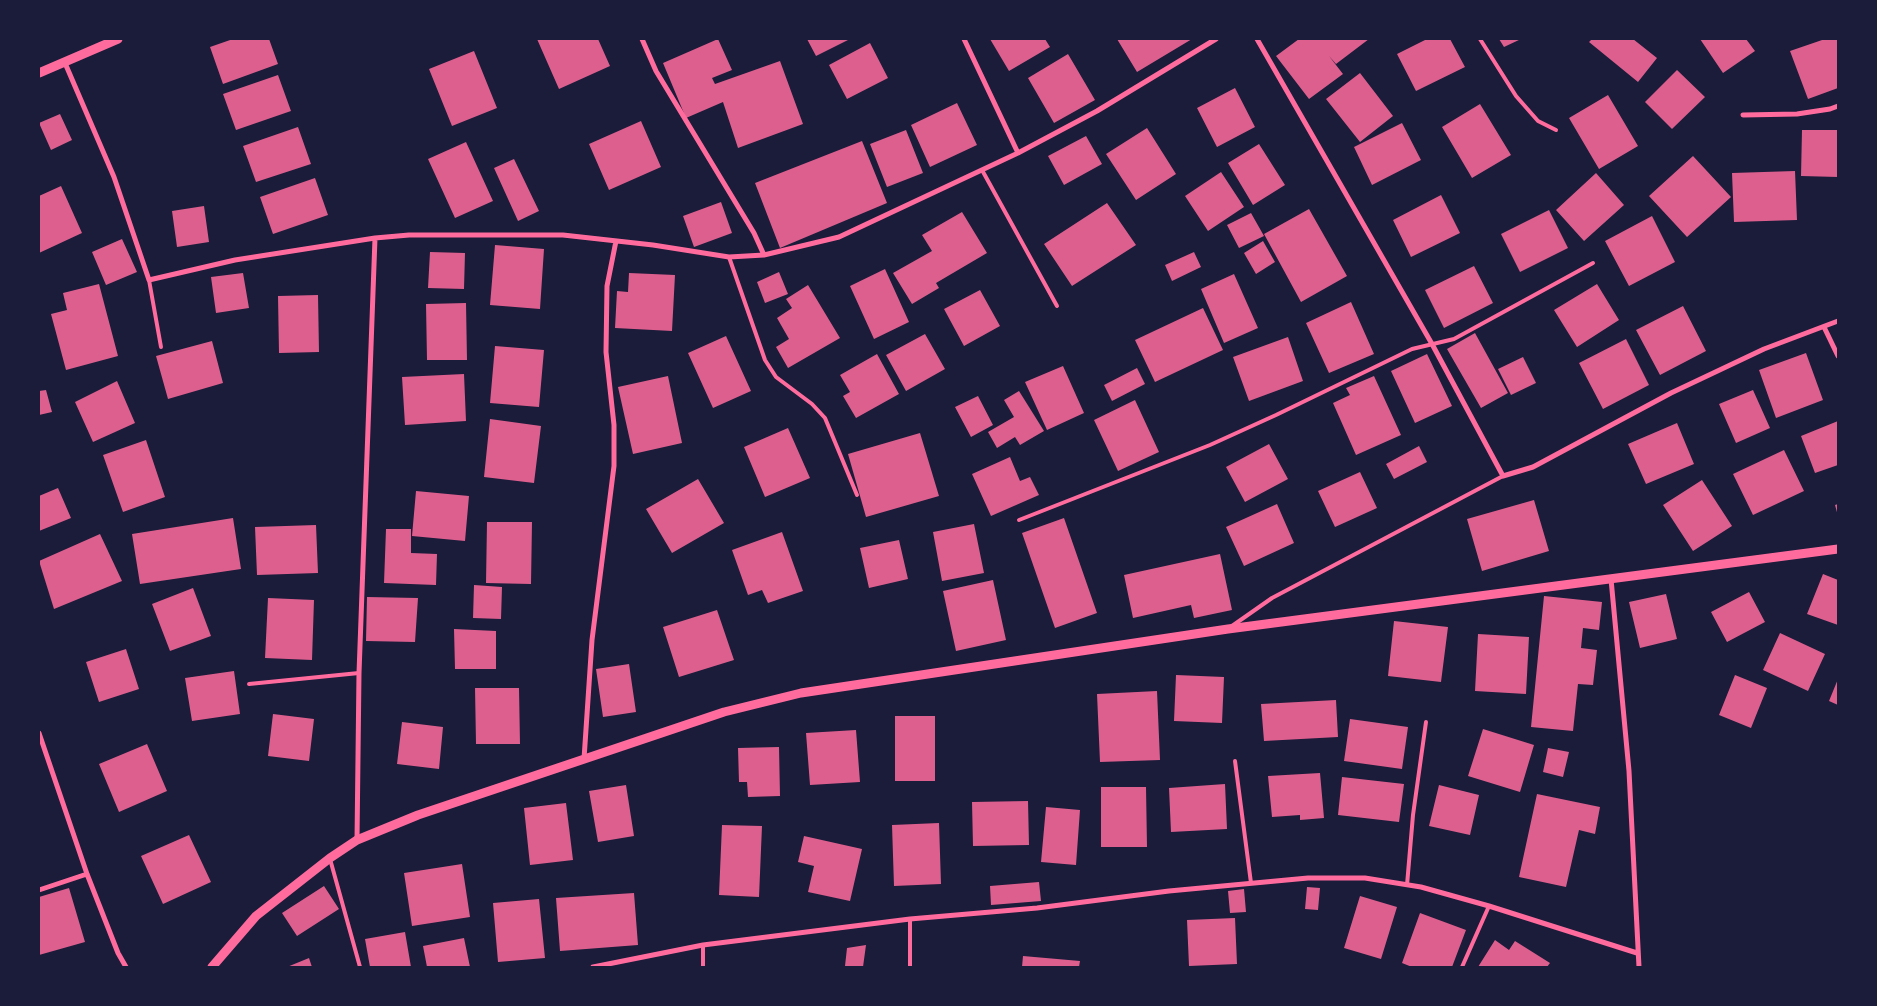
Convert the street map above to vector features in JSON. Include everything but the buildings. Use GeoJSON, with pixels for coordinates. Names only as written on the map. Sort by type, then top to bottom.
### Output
{"type":"FeatureCollection","features":[{"type":"Feature","properties":{"kind":"street"},"geometry":{"type":"LineString","coordinates":[[39,73],[118,39]]}},
{"type":"Feature","properties":{"kind":"street"},"geometry":{"type":"LineString","coordinates":[[642,39],[656,71],[754,233],[764,255]]}},
{"type":"Feature","properties":{"kind":"street"},"geometry":{"type":"LineString","coordinates":[[964,39],[1018,153]]}},
{"type":"Feature","properties":{"kind":"street"},"geometry":{"type":"LineString","coordinates":[[64,63],[114,177],[149,280],[235,260],[375,238],[409,235],[563,235],[653,244],[729,257],[764,255],[840,237],[1018,153],[1097,112],[1216,39]]}},
{"type":"Feature","properties":{"kind":"street"},"geometry":{"type":"LineString","coordinates":[[1257,39],[1432,344],[1503,476],[1533,467],[1671,393],[1764,349],[1838,320]]}},
{"type":"Feature","properties":{"kind":"street"},"geometry":{"type":"LineString","coordinates":[[1743,114],[1797,114],[1838,106]]}},
{"type":"Feature","properties":{"kind":"street"},"geometry":{"type":"LineString","coordinates":[[357,840],[359,673],[375,238]]}},
{"type":"Feature","properties":{"kind":"street"},"geometry":{"type":"LineString","coordinates":[[584,760],[592,640],[614,466],[614,426],[606,352],[607,286],[616,241]]}},
{"type":"Feature","properties":{"kind":"street"},"geometry":{"type":"LineString","coordinates":[[1824,327],[1838,356]]}},
{"type":"Feature","properties":{"kind":"street"},"geometry":{"type":"LineString","coordinates":[[212,967],[256,916],[330,858],[357,840],[418,815],[724,712],[800,693],[1228,629],[1838,549]]}},
{"type":"Feature","properties":{"kind":"street"},"geometry":{"type":"LineString","coordinates":[[1611,579],[1628,771],[1639,967]]}},
{"type":"Feature","properties":{"kind":"street"},"geometry":{"type":"LineString","coordinates":[[39,733],[87,874],[118,952],[126,967]]}},
{"type":"Feature","properties":{"kind":"street"},"geometry":{"type":"LineString","coordinates":[[39,890],[87,874]]}},
{"type":"Feature","properties":{"kind":"street"},"geometry":{"type":"LineString","coordinates":[[593,967],[703,945],[910,919],[1036,908],[1308,878],[1356,878],[1407,885],[1489,906],[1637,953]]}},
{"type":"Feature","properties":{"kind":"lane"},"geometry":{"type":"LineString","coordinates":[[1480,39],[1516,96],[1538,121],[1556,130]]}},
{"type":"Feature","properties":{"kind":"lane"},"geometry":{"type":"LineString","coordinates":[[982,170],[1056,306]]}},
{"type":"Feature","properties":{"kind":"lane"},"geometry":{"type":"LineString","coordinates":[[729,257],[765,360],[776,377],[812,404],[825,418],[857,495]]}},
{"type":"Feature","properties":{"kind":"lane"},"geometry":{"type":"LineString","coordinates":[[1019,520],[1210,445],[1276,416],[1412,349],[1454,339],[1593,263]]}},
{"type":"Feature","properties":{"kind":"lane"},"geometry":{"type":"LineString","coordinates":[[149,280],[160,347]]}},
{"type":"Feature","properties":{"kind":"lane"},"geometry":{"type":"LineString","coordinates":[[1228,629],[1272,598],[1503,476]]}},
{"type":"Feature","properties":{"kind":"lane"},"geometry":{"type":"LineString","coordinates":[[249,684],[359,673]]}},
{"type":"Feature","properties":{"kind":"lane"},"geometry":{"type":"LineString","coordinates":[[1407,885],[1413,815],[1426,722]]}},
{"type":"Feature","properties":{"kind":"lane"},"geometry":{"type":"LineString","coordinates":[[1235,761],[1250,883]]}},
{"type":"Feature","properties":{"kind":"lane"},"geometry":{"type":"LineString","coordinates":[[330,858],[360,967]]}},
{"type":"Feature","properties":{"kind":"lane"},"geometry":{"type":"LineString","coordinates":[[1462,967],[1489,906]]}},
{"type":"Feature","properties":{"kind":"lane"},"geometry":{"type":"LineString","coordinates":[[910,919],[910,967]]}},
{"type":"Feature","properties":{"kind":"lane"},"geometry":{"type":"LineString","coordinates":[[703,945],[703,967]]}}]}
